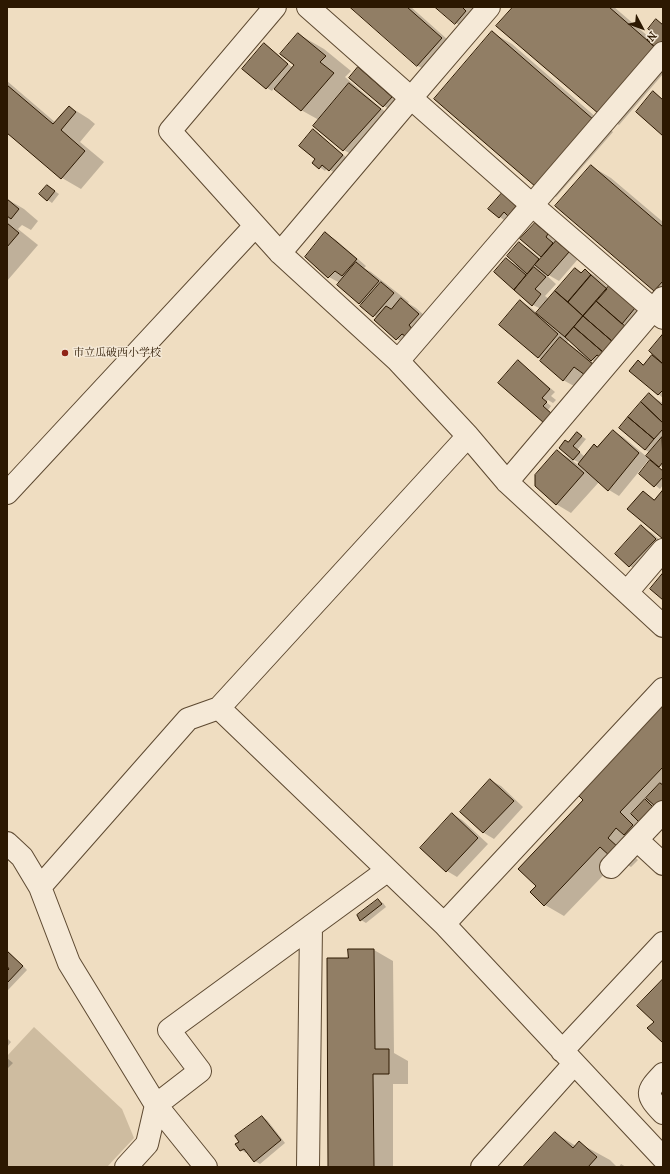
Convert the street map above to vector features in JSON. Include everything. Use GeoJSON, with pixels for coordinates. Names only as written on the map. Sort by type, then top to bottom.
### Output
{"type":"FeatureCollection","features":[{"type":"Feature","properties":{"kind":"street"},"geometry":{"type":"LineString","coordinates":[[275,7],[170,131],[280,253],[398,361],[468,436],[507,482],[663,626]]}},
{"type":"Feature","properties":{"kind":"street"},"geometry":{"type":"LineString","coordinates":[[308,7],[532,205],[660,309],[507,482]]}},
{"type":"Feature","properties":{"kind":"street"},"geometry":{"type":"LineString","coordinates":[[280,253],[410,98],[489,7]]}},
{"type":"Feature","properties":{"kind":"street"},"geometry":{"type":"LineString","coordinates":[[398,361],[663,52]]}},
{"type":"Feature","properties":{"kind":"street"},"geometry":{"type":"LineString","coordinates":[[7,493],[255,226]]}},
{"type":"Feature","properties":{"kind":"street"},"geometry":{"type":"LineString","coordinates":[[40,887],[188,719],[218,708],[468,436]]}},
{"type":"Feature","properties":{"kind":"street"},"geometry":{"type":"LineString","coordinates":[[627,592],[663,550]]}},
{"type":"Feature","properties":{"kind":"street"},"geometry":{"type":"LineString","coordinates":[[444,924],[663,689]]}},
{"type":"Feature","properties":{"kind":"street"},"geometry":{"type":"LineString","coordinates":[[218,708],[444,924],[663,1158]]}},
{"type":"Feature","properties":{"kind":"street"},"geometry":{"type":"LineString","coordinates":[[611,867],[663,812]]}},
{"type":"Feature","properties":{"kind":"street"},"geometry":{"type":"LineString","coordinates":[[637,840],[663,864]]}},
{"type":"Feature","properties":{"kind":"street"},"geometry":{"type":"LineString","coordinates":[[7,843],[22,857],[40,887],[69,963],[156,1106],[206,1167]]}},
{"type":"Feature","properties":{"kind":"street"},"geometry":{"type":"LineString","coordinates":[[126,1167],[147,1144],[156,1106],[200,1072],[169,1030],[388,870]]}},
{"type":"Feature","properties":{"kind":"street"},"geometry":{"type":"LineString","coordinates":[[308,1167],[311,926]]}},
{"type":"Feature","properties":{"kind":"street"},"geometry":{"type":"LineString","coordinates":[[482,1167],[568,1057],[663,943]]}},
{"type":"Feature","properties":{"kind":"street"},"geometry":{"type":"LineString","coordinates":[[663,1074],[653,1085],[650,1092],[651,1100],[663,1113]]}},
{"type":"Feature","properties":{"kind":"shaded area"},"geometry":{"type":"Polygon","coordinates":[[[34,1027],[122,1109],[134,1138],[107,1167],[7,1167],[7,1056],[34,1027]]]}},
{"type":"Feature","properties":{"kind":"building"},"geometry":{"type":"Polygon","coordinates":[[[350,7],[407,7],[442,38],[417,66],[350,7]]]}},
{"type":"Feature","properties":{"kind":"building"},"geometry":{"type":"Polygon","coordinates":[[[435,7],[462,7],[466,11],[455,24],[435,7]]]}},
{"type":"Feature","properties":{"kind":"building"},"geometry":{"type":"Polygon","coordinates":[[[513,7],[609,7],[656,48],[599,114],[496,26],[513,7]]]}},
{"type":"Feature","properties":{"kind":"building"},"geometry":{"type":"Polygon","coordinates":[[[656,19],[663,25],[663,40],[656,48],[647,40],[653,33],[648,29],[656,19]]]}},
{"type":"Feature","properties":{"kind":"building"},"geometry":{"type":"Polygon","coordinates":[[[492,31],[594,120],[536,187],[434,99],[492,31]]]}},
{"type":"Feature","properties":{"kind":"building"},"geometry":{"type":"Polygon","coordinates":[[[298,33],[326,56],[320,62],[334,73],[301,111],[274,89],[294,65],[280,54],[298,33]]]}},
{"type":"Feature","properties":{"kind":"building"},"geometry":{"type":"Polygon","coordinates":[[[264,43],[288,64],[266,89],[242,69],[264,43]]]}},
{"type":"Feature","properties":{"kind":"building"},"geometry":{"type":"Polygon","coordinates":[[[358,67],[392,97],[383,107],[349,78],[358,67]]]}},
{"type":"Feature","properties":{"kind":"building"},"geometry":{"type":"Polygon","coordinates":[[[349,83],[381,109],[343,151],[313,126],[349,83]]]}},
{"type":"Feature","properties":{"kind":"building"},"geometry":{"type":"Polygon","coordinates":[[[7,85],[53,124],[69,106],[76,112],[61,130],[85,151],[61,179],[7,133],[7,85]]]}},
{"type":"Feature","properties":{"kind":"building"},"geometry":{"type":"Polygon","coordinates":[[[653,91],[663,100],[663,136],[636,112],[653,91]]]}},
{"type":"Feature","properties":{"kind":"building"},"geometry":{"type":"Polygon","coordinates":[[[313,129],[343,155],[329,171],[322,165],[319,169],[312,163],[315,159],[299,146],[313,129]]]}},
{"type":"Feature","properties":{"kind":"building"},"geometry":{"type":"Polygon","coordinates":[[[591,165],[663,227],[663,281],[654,291],[555,206],[591,165]]]}},
{"type":"Feature","properties":{"kind":"building"},"geometry":{"type":"Polygon","coordinates":[[[47,185],[55,191],[47,201],[39,194],[47,185]]]}},
{"type":"Feature","properties":{"kind":"building"},"geometry":{"type":"Polygon","coordinates":[[[502,193],[516,206],[508,216],[504,212],[499,218],[488,209],[502,193]]]}},
{"type":"Feature","properties":{"kind":"building"},"geometry":{"type":"Polygon","coordinates":[[[7,199],[19,209],[11,219],[7,216],[7,199]]]}},
{"type":"Feature","properties":{"kind":"building"},"geometry":{"type":"Polygon","coordinates":[[[7,223],[19,233],[7,247],[7,223]]]}},
{"type":"Feature","properties":{"kind":"building"},"geometry":{"type":"Polygon","coordinates":[[[535,223],[548,234],[546,237],[553,243],[541,257],[520,239],[535,223]]]}},
{"type":"Feature","properties":{"kind":"building"},"geometry":{"type":"Polygon","coordinates":[[[325,232],[357,259],[342,276],[335,271],[328,278],[305,257],[325,232]]]}},
{"type":"Feature","properties":{"kind":"building"},"geometry":{"type":"Polygon","coordinates":[[[556,241],[569,252],[548,276],[535,265],[556,241]]]}},
{"type":"Feature","properties":{"kind":"building"},"geometry":{"type":"Polygon","coordinates":[[[519,242],[539,259],[527,274],[507,256],[519,242]]]}},
{"type":"Feature","properties":{"kind":"building"},"geometry":{"type":"Polygon","coordinates":[[[506,258],[526,275],[514,290],[494,272],[506,258]]]}},
{"type":"Feature","properties":{"kind":"building"},"geometry":{"type":"Polygon","coordinates":[[[356,262],[379,281],[359,304],[337,285],[356,262]]]}},
{"type":"Feature","properties":{"kind":"building"},"geometry":{"type":"Polygon","coordinates":[[[534,267],[546,277],[535,289],[541,294],[532,306],[514,290],[534,267]]]}},
{"type":"Feature","properties":{"kind":"building"},"geometry":{"type":"Polygon","coordinates":[[[575,268],[581,273],[585,269],[591,275],[568,302],[555,291],[575,268]]]}},
{"type":"Feature","properties":{"kind":"building"},"geometry":{"type":"Polygon","coordinates":[[[591,275],[607,289],[583,316],[568,302],[591,275]]]}},
{"type":"Feature","properties":{"kind":"building"},"geometry":{"type":"Polygon","coordinates":[[[381,282],[394,293],[373,317],[360,306],[381,282]]]}},
{"type":"Feature","properties":{"kind":"building"},"geometry":{"type":"Polygon","coordinates":[[[609,286],[635,308],[622,324],[596,301],[609,286]]]}},
{"type":"Feature","properties":{"kind":"building"},"geometry":{"type":"Polygon","coordinates":[[[555,291],[583,316],[565,337],[536,313],[555,291]]]}},
{"type":"Feature","properties":{"kind":"building"},"geometry":{"type":"Polygon","coordinates":[[[401,298],[419,314],[409,325],[412,329],[405,336],[402,334],[396,340],[374,320],[386,306],[391,309],[401,298]]]}},
{"type":"Feature","properties":{"kind":"building"},"geometry":{"type":"Polygon","coordinates":[[[520,300],[558,334],[538,358],[499,325],[520,300]]]}},
{"type":"Feature","properties":{"kind":"building"},"geometry":{"type":"Polygon","coordinates":[[[596,301],[626,327],[613,342],[583,316],[596,301]]]}},
{"type":"Feature","properties":{"kind":"building"},"geometry":{"type":"Polygon","coordinates":[[[583,316],[613,342],[604,353],[574,327],[583,316]]]}},
{"type":"Feature","properties":{"kind":"building"},"geometry":{"type":"Polygon","coordinates":[[[574,327],[604,353],[600,357],[597,355],[591,361],[565,337],[574,327]]]}},
{"type":"Feature","properties":{"kind":"building"},"geometry":{"type":"Polygon","coordinates":[[[663,334],[663,364],[649,351],[663,334]]]}},
{"type":"Feature","properties":{"kind":"building"},"geometry":{"type":"Polygon","coordinates":[[[560,337],[594,365],[585,375],[574,367],[563,381],[540,361],[560,337]]]}},
{"type":"Feature","properties":{"kind":"building"},"geometry":{"type":"Polygon","coordinates":[[[652,355],[663,364],[663,390],[658,395],[629,371],[638,360],[643,365],[652,355]]]}},
{"type":"Feature","properties":{"kind":"building"},"geometry":{"type":"Polygon","coordinates":[[[518,360],[550,389],[542,398],[547,402],[543,406],[552,414],[544,423],[498,383],[518,360]]]}},
{"type":"Feature","properties":{"kind":"building"},"geometry":{"type":"Polygon","coordinates":[[[649,393],[663,406],[663,423],[641,402],[649,393]]]}},
{"type":"Feature","properties":{"kind":"building"},"geometry":{"type":"Polygon","coordinates":[[[641,402],[663,423],[663,429],[654,439],[628,417],[641,402]]]}},
{"type":"Feature","properties":{"kind":"building"},"geometry":{"type":"Polygon","coordinates":[[[628,417],[654,439],[645,450],[619,428],[628,417]]]}},
{"type":"Feature","properties":{"kind":"building"},"geometry":{"type":"Polygon","coordinates":[[[613,430],[639,453],[608,491],[578,464],[594,444],[597,447],[613,430]]]}},
{"type":"Feature","properties":{"kind":"building"},"geometry":{"type":"Polygon","coordinates":[[[577,432],[582,436],[573,446],[580,452],[573,460],[559,448],[565,440],[568,442],[577,432]]]}},
{"type":"Feature","properties":{"kind":"building"},"geometry":{"type":"Polygon","coordinates":[[[662,437],[663,462],[659,467],[646,456],[662,437]]]}},
{"type":"Feature","properties":{"kind":"building"},"geometry":{"type":"Polygon","coordinates":[[[557,450],[584,473],[556,505],[535,486],[535,475],[557,450]]]}},
{"type":"Feature","properties":{"kind":"building"},"geometry":{"type":"Polygon","coordinates":[[[650,460],[663,471],[663,477],[654,487],[639,474],[650,460]]]}},
{"type":"Feature","properties":{"kind":"building"},"geometry":{"type":"Polygon","coordinates":[[[663,490],[663,539],[627,509],[643,491],[654,500],[663,490]]]}},
{"type":"Feature","properties":{"kind":"building"},"geometry":{"type":"Polygon","coordinates":[[[641,525],[656,539],[629,567],[615,554],[641,525]]]}},
{"type":"Feature","properties":{"kind":"building"},"geometry":{"type":"Polygon","coordinates":[[[663,573],[663,600],[650,589],[663,573]]]}},
{"type":"Feature","properties":{"kind":"building"},"geometry":{"type":"Polygon","coordinates":[[[661,705],[663,707],[663,767],[620,812],[633,825],[624,835],[616,828],[608,838],[619,848],[611,857],[600,847],[544,906],[530,892],[536,886],[518,869],[583,800],[577,794],[661,705]]]}},
{"type":"Feature","properties":{"kind":"building"},"geometry":{"type":"Polygon","coordinates":[[[490,779],[514,801],[483,833],[460,812],[490,779]]]}},
{"type":"Feature","properties":{"kind":"building"},"geometry":{"type":"Polygon","coordinates":[[[660,783],[663,785],[663,800],[656,807],[646,798],[660,783]]]}},
{"type":"Feature","properties":{"kind":"building"},"geometry":{"type":"Polygon","coordinates":[[[645,799],[655,809],[641,824],[631,814],[645,799]]]}},
{"type":"Feature","properties":{"kind":"building"},"geometry":{"type":"Polygon","coordinates":[[[452,813],[478,838],[446,872],[420,848],[452,813]]]}},
{"type":"Feature","properties":{"kind":"building"},"geometry":{"type":"Polygon","coordinates":[[[378,899],[382,904],[360,921],[357,915],[378,899]]]}},
{"type":"Feature","properties":{"kind":"building"},"geometry":{"type":"Polygon","coordinates":[[[348,949],[374,949],[375,1049],[389,1049],[389,1074],[373,1074],[374,1167],[328,1167],[327,958],[348,958],[348,949]]]}},
{"type":"Feature","properties":{"kind":"building"},"geometry":{"type":"Polygon","coordinates":[[[7,951],[23,966],[7,983],[7,971],[9,969],[7,966],[7,951]]]}},
{"type":"Feature","properties":{"kind":"building"},"geometry":{"type":"Polygon","coordinates":[[[663,979],[663,1043],[647,1028],[654,1022],[637,1006],[663,979]]]}},
{"type":"Feature","properties":{"kind":"building"},"geometry":{"type":"Polygon","coordinates":[[[262,1116],[281,1140],[254,1162],[244,1149],[240,1151],[235,1144],[239,1142],[235,1136],[262,1116]]]}},
{"type":"Feature","properties":{"kind":"building"},"geometry":{"type":"Polygon","coordinates":[[[555,1132],[573,1148],[579,1141],[597,1157],[588,1167],[523,1167],[555,1132]]]}},
{"type":"Feature","properties":{"kind":"place","name":"市立瓜破西小学校"},"geometry":{"type":"Point","coordinates":[65,353]}}]}
